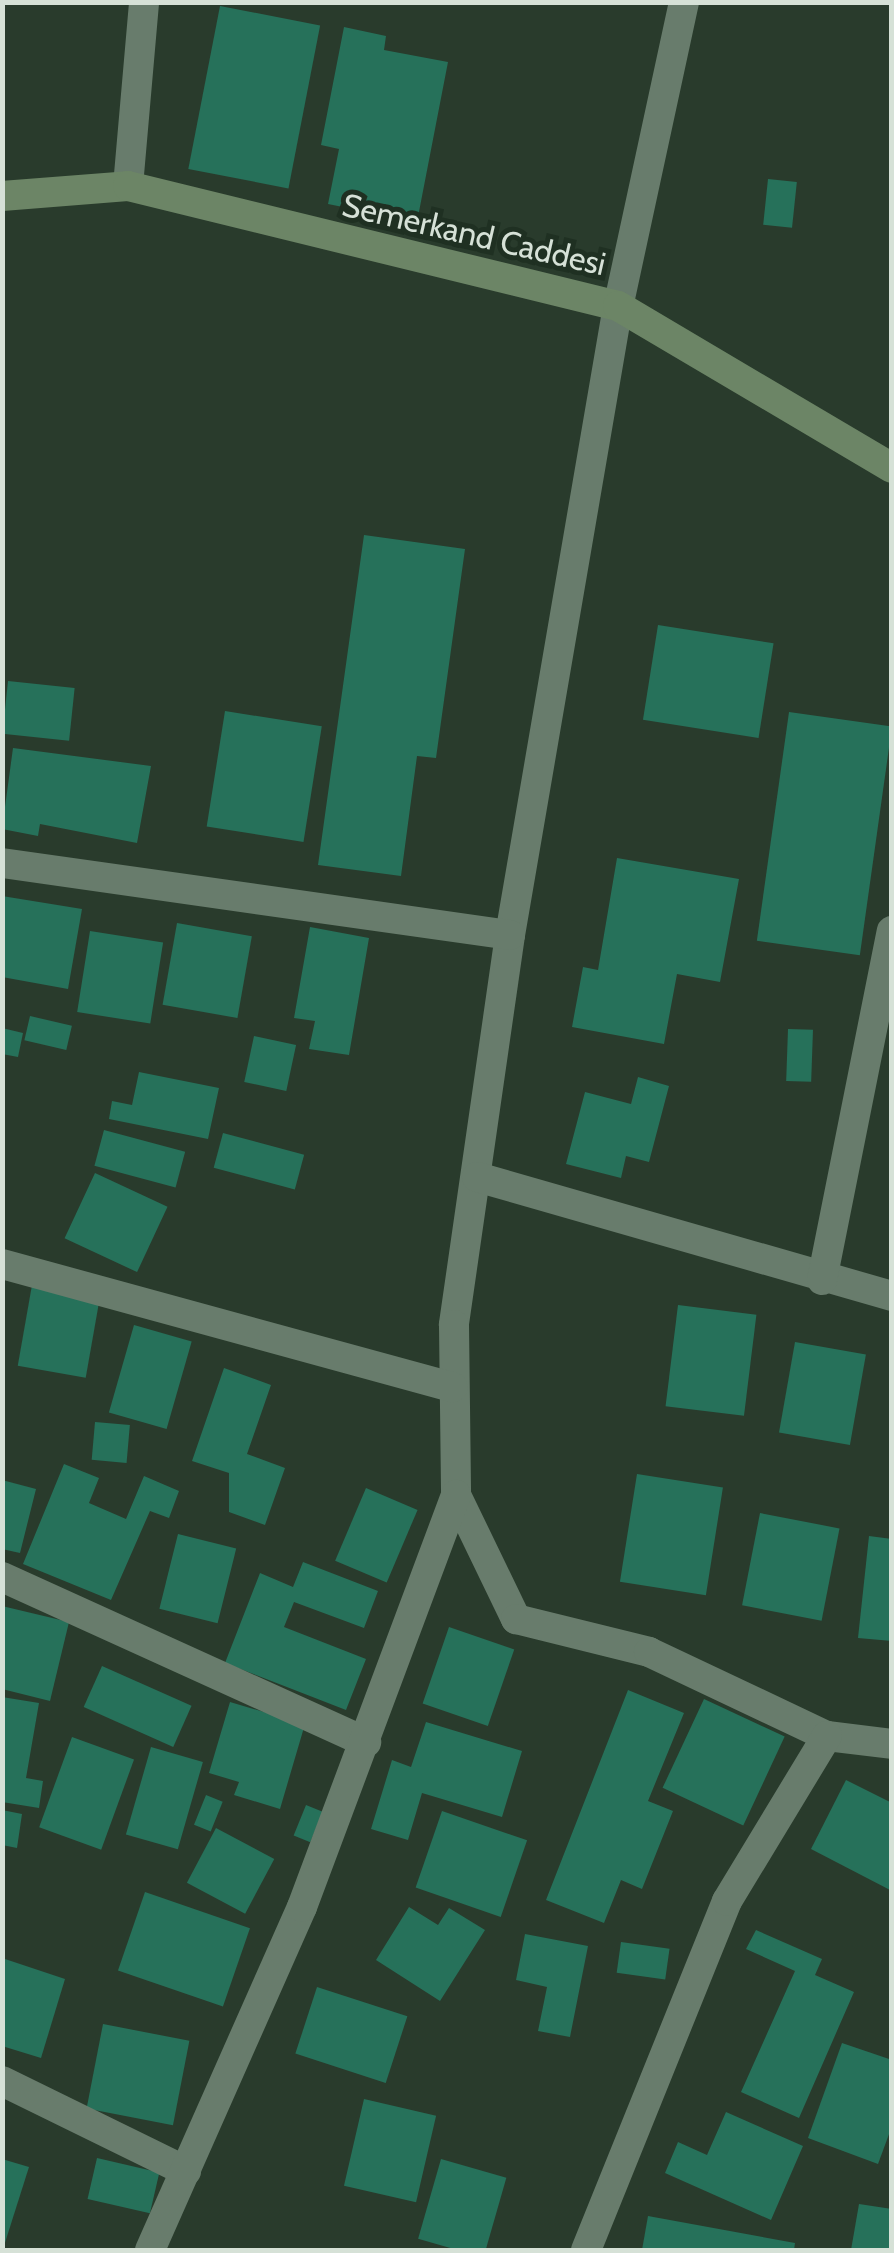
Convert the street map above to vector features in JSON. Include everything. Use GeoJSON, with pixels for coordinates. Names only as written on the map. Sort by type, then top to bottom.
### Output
{"type":"FeatureCollection","features":[{"type":"Feature","properties":{"kind":"street"},"geometry":{"type":"LineString","coordinates":[[128,186],[144,2]]}},
{"type":"Feature","properties":{"kind":"street"},"geometry":{"type":"LineString","coordinates":[[150,2250],[366,1742],[456,1495],[452,1387],[510,935],[618,306],[684,2]]}},
{"type":"Feature","properties":{"kind":"street","name":"Semerkand Caddesi"},"geometry":{"type":"LineString","coordinates":[[2,196],[128,186],[618,306],[892,468]]}},
{"type":"Feature","properties":{"kind":"street"},"geometry":{"type":"LineString","coordinates":[[2,863],[510,935]]}},
{"type":"Feature","properties":{"kind":"street"},"geometry":{"type":"LineString","coordinates":[[822,1280],[892,931]]}},
{"type":"Feature","properties":{"kind":"street"},"geometry":{"type":"LineString","coordinates":[[477,1176],[822,1280],[892,1296]]}},
{"type":"Feature","properties":{"kind":"street"},"geometry":{"type":"LineString","coordinates":[[2,1264],[452,1387]]}},
{"type":"Feature","properties":{"kind":"street"},"geometry":{"type":"LineString","coordinates":[[456,1495],[516,1620],[649,1652],[827,1736],[892,1744]]}},
{"type":"Feature","properties":{"kind":"street"},"geometry":{"type":"LineString","coordinates":[[2,1576],[366,1742]]}},
{"type":"Feature","properties":{"kind":"street"},"geometry":{"type":"LineString","coordinates":[[586,2250],[727,1901],[827,1736]]}},
{"type":"Feature","properties":{"kind":"street"},"geometry":{"type":"LineString","coordinates":[[2,2081],[186,2171]]}},
{"type":"Feature","properties":{"kind":"building"},"geometry":{"type":"Polygon","coordinates":[[[220,6],[320,25],[288,188],[188,169],[220,6]]]}},
{"type":"Feature","properties":{"kind":"building"},"geometry":{"type":"Polygon","coordinates":[[[344,27],[386,36],[384,50],[448,62],[417,222],[328,204],[339,149],[321,145],[344,27]]]}},
{"type":"Feature","properties":{"kind":"building"},"geometry":{"type":"Polygon","coordinates":[[[768,179],[797,182],[792,228],[763,225],[768,179]]]}},
{"type":"Feature","properties":{"kind":"building"},"geometry":{"type":"Polygon","coordinates":[[[364,535],[465,549],[436,758],[417,756],[401,876],[318,865],[364,535]]]}},
{"type":"Feature","properties":{"kind":"building"},"geometry":{"type":"Polygon","coordinates":[[[658,625],[774,643],[759,738],[643,720],[658,625]]]}},
{"type":"Feature","properties":{"kind":"building"},"geometry":{"type":"Polygon","coordinates":[[[8,681],[75,688],[69,741],[2,734],[8,681]]]}},
{"type":"Feature","properties":{"kind":"building"},"geometry":{"type":"Polygon","coordinates":[[[225,711],[322,726],[303,842],[207,827],[225,711]]]}},
{"type":"Feature","properties":{"kind":"building"},"geometry":{"type":"Polygon","coordinates":[[[789,712],[892,726],[860,955],[757,941],[789,712]]]}},
{"type":"Feature","properties":{"kind":"building"},"geometry":{"type":"Polygon","coordinates":[[[13,748],[151,766],[137,843],[40,824],[38,836],[2,829],[13,748]]]}},
{"type":"Feature","properties":{"kind":"building"},"geometry":{"type":"Polygon","coordinates":[[[617,858],[739,879],[720,982],[677,974],[664,1044],[572,1027],[583,967],[598,970],[617,858]]]}},
{"type":"Feature","properties":{"kind":"building"},"geometry":{"type":"Polygon","coordinates":[[[2,896],[82,909],[68,989],[2,977],[2,896]]]}},
{"type":"Feature","properties":{"kind":"building"},"geometry":{"type":"Polygon","coordinates":[[[177,923],[252,936],[237,1018],[163,1005],[177,923]]]}},
{"type":"Feature","properties":{"kind":"building"},"geometry":{"type":"Polygon","coordinates":[[[310,927],[369,938],[349,1055],[309,1049],[315,1021],[294,1018],[310,927]]]}},
{"type":"Feature","properties":{"kind":"building"},"geometry":{"type":"Polygon","coordinates":[[[90,931],[163,943],[150,1024],[77,1012],[90,931]]]}},
{"type":"Feature","properties":{"kind":"building"},"geometry":{"type":"Polygon","coordinates":[[[30,1016],[72,1026],[66,1050],[24,1040],[30,1016]]]}},
{"type":"Feature","properties":{"kind":"building"},"geometry":{"type":"Polygon","coordinates":[[[2,1028],[23,1033],[18,1057],[2,1054],[2,1028]]]}},
{"type":"Feature","properties":{"kind":"building"},"geometry":{"type":"Polygon","coordinates":[[[788,1029],[813,1030],[811,1082],[786,1081],[788,1029]]]}},
{"type":"Feature","properties":{"kind":"building"},"geometry":{"type":"Polygon","coordinates":[[[254,1036],[296,1045],[286,1091],[244,1082],[254,1036]]]}},
{"type":"Feature","properties":{"kind":"building"},"geometry":{"type":"Polygon","coordinates":[[[139,1072],[219,1088],[208,1139],[109,1119],[112,1101],[132,1105],[139,1072]]]}},
{"type":"Feature","properties":{"kind":"building"},"geometry":{"type":"Polygon","coordinates":[[[638,1077],[669,1086],[649,1162],[626,1156],[621,1178],[566,1164],[585,1092],[631,1104],[638,1077]]]}},
{"type":"Feature","properties":{"kind":"building"},"geometry":{"type":"Polygon","coordinates":[[[104,1130],[185,1152],[176,1187],[94,1166],[104,1130]]]}},
{"type":"Feature","properties":{"kind":"building"},"geometry":{"type":"Polygon","coordinates":[[[223,1133],[304,1155],[295,1190],[214,1168],[223,1133]]]}},
{"type":"Feature","properties":{"kind":"building"},"geometry":{"type":"Polygon","coordinates":[[[95,1173],[168,1207],[137,1272],[65,1238],[95,1173]]]}},
{"type":"Feature","properties":{"kind":"building"},"geometry":{"type":"Polygon","coordinates":[[[32,1285],[100,1297],[86,1378],[18,1366],[32,1285]]]}},
{"type":"Feature","properties":{"kind":"building"},"geometry":{"type":"Polygon","coordinates":[[[678,1305],[756,1315],[744,1416],[666,1406],[678,1305]]]}},
{"type":"Feature","properties":{"kind":"building"},"geometry":{"type":"Polygon","coordinates":[[[134,1325],[192,1342],[167,1429],[109,1412],[134,1325]]]}},
{"type":"Feature","properties":{"kind":"building"},"geometry":{"type":"Polygon","coordinates":[[[795,1342],[866,1355],[850,1445],[779,1433],[795,1342]]]}},
{"type":"Feature","properties":{"kind":"building"},"geometry":{"type":"Polygon","coordinates":[[[224,1368],[271,1385],[247,1454],[285,1468],[265,1525],[229,1512],[229,1473],[192,1461],[224,1368]]]}},
{"type":"Feature","properties":{"kind":"building"},"geometry":{"type":"Polygon","coordinates":[[[95,1422],[130,1425],[127,1463],[92,1460],[95,1422]]]}},
{"type":"Feature","properties":{"kind":"building"},"geometry":{"type":"Polygon","coordinates":[[[64,1464],[99,1478],[89,1503],[126,1519],[144,1476],[179,1491],[169,1518],[150,1511],[111,1600],[23,1564],[64,1464]]]}},
{"type":"Feature","properties":{"kind":"building"},"geometry":{"type":"Polygon","coordinates":[[[637,1474],[723,1488],[706,1595],[620,1582],[637,1474]]]}},
{"type":"Feature","properties":{"kind":"building"},"geometry":{"type":"Polygon","coordinates":[[[2,1480],[36,1489],[20,1553],[2,1549],[2,1480]]]}},
{"type":"Feature","properties":{"kind":"building"},"geometry":{"type":"Polygon","coordinates":[[[366,1488],[418,1510],[387,1583],[335,1561],[366,1488]]]}},
{"type":"Feature","properties":{"kind":"building"},"geometry":{"type":"Polygon","coordinates":[[[760,1513],[840,1528],[822,1621],[742,1605],[760,1513]]]}},
{"type":"Feature","properties":{"kind":"building"},"geometry":{"type":"Polygon","coordinates":[[[178,1534],[236,1549],[218,1623],[159,1609],[178,1534]]]}},
{"type":"Feature","properties":{"kind":"building"},"geometry":{"type":"Polygon","coordinates":[[[869,1536],[892,1539],[892,1641],[858,1638],[869,1536]]]}},
{"type":"Feature","properties":{"kind":"building"},"geometry":{"type":"Polygon","coordinates":[[[303,1562],[378,1591],[364,1628],[294,1602],[284,1627],[366,1659],[346,1710],[225,1663],[260,1573],[293,1587],[303,1562]]]}},
{"type":"Feature","properties":{"kind":"building"},"geometry":{"type":"Polygon","coordinates":[[[2,1606],[69,1622],[50,1701],[2,1689],[2,1606]]]}},
{"type":"Feature","properties":{"kind":"building"},"geometry":{"type":"Polygon","coordinates":[[[449,1627],[514,1649],[488,1726],[423,1704],[449,1627]]]}},
{"type":"Feature","properties":{"kind":"building"},"geometry":{"type":"Polygon","coordinates":[[[102,1666],[192,1706],[173,1747],[84,1707],[102,1666]]]}},
{"type":"Feature","properties":{"kind":"building"},"geometry":{"type":"Polygon","coordinates":[[[628,1690],[684,1713],[648,1801],[673,1811],[642,1889],[621,1880],[604,1923],[546,1900],[628,1690]]]}},
{"type":"Feature","properties":{"kind":"building"},"geometry":{"type":"Polygon","coordinates":[[[2,1697],[39,1703],[26,1778],[43,1781],[39,1808],[2,1802],[2,1697]]]}},
{"type":"Feature","properties":{"kind":"building"},"geometry":{"type":"Polygon","coordinates":[[[704,1699],[785,1737],[743,1825],[663,1788],[704,1699]]]}},
{"type":"Feature","properties":{"kind":"building"},"geometry":{"type":"Polygon","coordinates":[[[230,1702],[305,1724],[280,1809],[234,1795],[239,1782],[209,1773],[230,1702]]]}},
{"type":"Feature","properties":{"kind":"building"},"geometry":{"type":"Polygon","coordinates":[[[426,1722],[522,1751],[502,1817],[422,1793],[408,1840],[371,1829],[392,1760],[411,1767],[426,1722]]]}},
{"type":"Feature","properties":{"kind":"building"},"geometry":{"type":"Polygon","coordinates":[[[72,1737],[134,1760],[101,1850],[39,1827],[72,1737]]]}},
{"type":"Feature","properties":{"kind":"building"},"geometry":{"type":"Polygon","coordinates":[[[151,1747],[203,1762],[178,1849],[126,1834],[151,1747]]]}},
{"type":"Feature","properties":{"kind":"building"},"geometry":{"type":"Polygon","coordinates":[[[846,1780],[892,1803],[892,1891],[811,1849],[846,1780]]]}},
{"type":"Feature","properties":{"kind":"building"},"geometry":{"type":"Polygon","coordinates":[[[206,1795],[223,1802],[211,1831],[194,1825],[206,1795]]]}},
{"type":"Feature","properties":{"kind":"building"},"geometry":{"type":"Polygon","coordinates":[[[306,1805],[323,1812],[310,1842],[294,1836],[306,1805]]]}},
{"type":"Feature","properties":{"kind":"building"},"geometry":{"type":"Polygon","coordinates":[[[2,1810],[22,1814],[17,1848],[2,1845],[2,1810]]]}},
{"type":"Feature","properties":{"kind":"building"},"geometry":{"type":"Polygon","coordinates":[[[442,1811],[527,1840],[501,1917],[416,1888],[442,1811]]]}},
{"type":"Feature","properties":{"kind":"building"},"geometry":{"type":"Polygon","coordinates":[[[216,1828],[274,1859],[245,1914],[187,1883],[216,1828]]]}},
{"type":"Feature","properties":{"kind":"building"},"geometry":{"type":"Polygon","coordinates":[[[145,1892],[250,1928],[223,2007],[118,1970],[145,1892]]]}},
{"type":"Feature","properties":{"kind":"building"},"geometry":{"type":"Polygon","coordinates":[[[409,1907],[438,1925],[449,1908],[485,1930],[440,2001],[376,1960],[409,1907]]]}},
{"type":"Feature","properties":{"kind":"building"},"geometry":{"type":"Polygon","coordinates":[[[756,1930],[822,1959],[815,1975],[854,1992],[799,2118],[741,2092],[795,1971],[746,1949],[756,1930]]]}},
{"type":"Feature","properties":{"kind":"building"},"geometry":{"type":"Polygon","coordinates":[[[525,1934],[588,1946],[570,2037],[538,2031],[547,1987],[516,1980],[525,1934]]]}},
{"type":"Feature","properties":{"kind":"building"},"geometry":{"type":"Polygon","coordinates":[[[621,1942],[670,1949],[665,1980],[617,1973],[621,1942]]]}},
{"type":"Feature","properties":{"kind":"building"},"geometry":{"type":"Polygon","coordinates":[[[2,1958],[65,1979],[41,2058],[2,2046],[2,1958]]]}},
{"type":"Feature","properties":{"kind":"building"},"geometry":{"type":"Polygon","coordinates":[[[317,1987],[407,2016],[386,2083],[295,2054],[317,1987]]]}},
{"type":"Feature","properties":{"kind":"building"},"geometry":{"type":"Polygon","coordinates":[[[103,2024],[189,2041],[173,2125],[87,2108],[103,2024]]]}},
{"type":"Feature","properties":{"kind":"building"},"geometry":{"type":"Polygon","coordinates":[[[842,2043],[892,2060],[892,2126],[878,2164],[808,2138],[842,2043]]]}},
{"type":"Feature","properties":{"kind":"building"},"geometry":{"type":"Polygon","coordinates":[[[364,2099],[436,2116],[416,2202],[344,2186],[364,2099]]]}},
{"type":"Feature","properties":{"kind":"building"},"geometry":{"type":"Polygon","coordinates":[[[726,2112],[803,2146],[771,2220],[665,2173],[678,2142],[707,2155],[726,2112]]]}},
{"type":"Feature","properties":{"kind":"building"},"geometry":{"type":"Polygon","coordinates":[[[97,2158],[159,2172],[150,2213],[88,2199],[97,2158]]]}},
{"type":"Feature","properties":{"kind":"building"},"geometry":{"type":"Polygon","coordinates":[[[2,2159],[29,2167],[3,2249],[2,2249],[2,2159]]]}},
{"type":"Feature","properties":{"kind":"building"},"geometry":{"type":"Polygon","coordinates":[[[441,2159],[506,2178],[486,2250],[457,2250],[418,2239],[441,2159]]]}},
{"type":"Feature","properties":{"kind":"building"},"geometry":{"type":"Polygon","coordinates":[[[859,2204],[892,2209],[892,2250],[851,2250],[859,2204]]]}},
{"type":"Feature","properties":{"kind":"building"},"geometry":{"type":"Polygon","coordinates":[[[648,2216],[795,2243],[794,2250],[642,2250],[648,2216]]]}}]}
